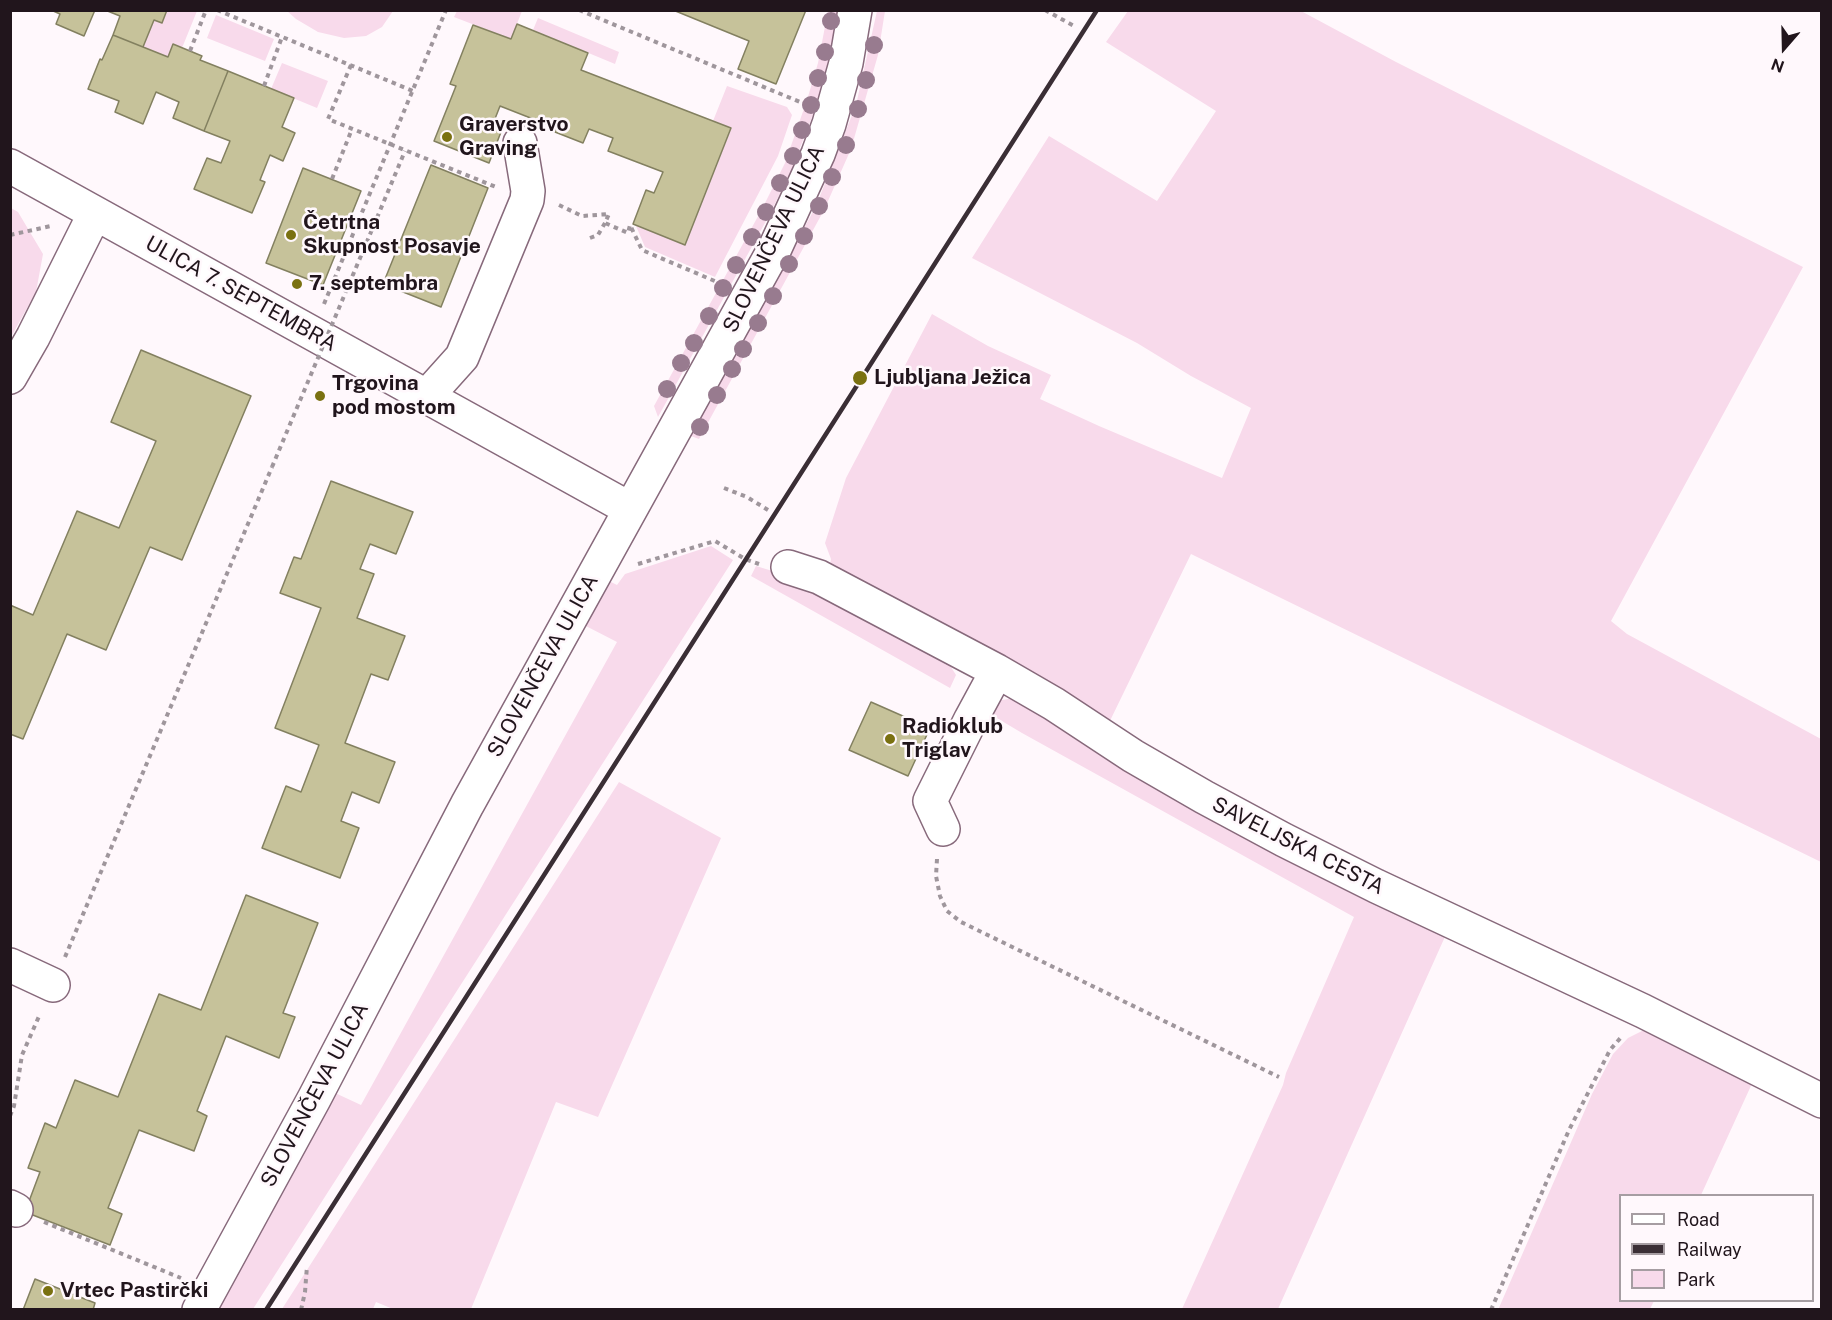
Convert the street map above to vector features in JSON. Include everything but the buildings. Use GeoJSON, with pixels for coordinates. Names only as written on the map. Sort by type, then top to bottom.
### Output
{"type":"FeatureCollection","features":[{"type":"Feature","properties":{"kind":"street","name":"SLOVENČEVA ULICA"},"geometry":{"type":"LineString","coordinates":[[204,1300],[314,1099],[467,805],[775,248],[822,144],[838,92],[855,10]]}},
{"type":"Feature","properties":{"kind":"street"},"geometry":{"type":"LineString","coordinates":[[427,396],[462,357],[527,196],[520,143]]}},
{"type":"Feature","properties":{"kind":"street","name":"ULICA 7. SEPTEMBRA"},"geometry":{"type":"LineString","coordinates":[[10,166],[630,509]]}},
{"type":"Feature","properties":{"kind":"street"},"geometry":{"type":"LineString","coordinates":[[10,376],[33,337],[94,213]]}},
{"type":"Feature","properties":{"kind":"street","name":"SAVELJSKA CESTA"},"geometry":{"type":"LineString","coordinates":[[788,567],[819,577],[997,671],[1054,704],[1133,756],[1284,840],[1376,886],[1643,1011],[1821,1101]]}},
{"type":"Feature","properties":{"kind":"street"},"geometry":{"type":"LineString","coordinates":[[942,829],[930,801],[970,719],[997,671]]}},
{"type":"Feature","properties":{"kind":"street"},"geometry":{"type":"LineString","coordinates":[[10,965],[53,985]]}},
{"type":"Feature","properties":{"kind":"path"},"geometry":{"type":"LineString","coordinates":[[190,51],[206,10]]}},
{"type":"Feature","properties":{"kind":"path"},"geometry":{"type":"LineString","coordinates":[[217,10],[413,90]]}},
{"type":"Feature","properties":{"kind":"path"},"geometry":{"type":"LineString","coordinates":[[312,333],[446,10]]}},
{"type":"Feature","properties":{"kind":"path"},"geometry":{"type":"LineString","coordinates":[[579,10],[800,102]]}},
{"type":"Feature","properties":{"kind":"path"},"geometry":{"type":"LineString","coordinates":[[1045,10],[1076,27]]}},
{"type":"Feature","properties":{"kind":"path"},"geometry":{"type":"LineString","coordinates":[[264,86],[282,37]]}},
{"type":"Feature","properties":{"kind":"path"},"geometry":{"type":"LineString","coordinates":[[351,65],[328,119],[390,145],[582,216],[609,214],[598,235],[590,238]]}},
{"type":"Feature","properties":{"kind":"path"},"geometry":{"type":"LineString","coordinates":[[332,180],[352,129]]}},
{"type":"Feature","properties":{"kind":"path"},"geometry":{"type":"LineString","coordinates":[[10,1116],[14,1106],[22,1055],[405,150]]}},
{"type":"Feature","properties":{"kind":"path"},"geometry":{"type":"LineString","coordinates":[[605,223],[627,232],[630,225],[642,250],[717,282]]}},
{"type":"Feature","properties":{"kind":"path"},"geometry":{"type":"LineString","coordinates":[[724,488],[747,497],[768,510]]}},
{"type":"Feature","properties":{"kind":"path"},"geometry":{"type":"LineString","coordinates":[[598,565],[617,576],[631,566],[714,541],[757,564],[788,567]]}},
{"type":"Feature","properties":{"kind":"path"},"geometry":{"type":"LineString","coordinates":[[942,829],[937,851],[936,876],[940,896],[947,912],[961,922],[1279,1077]]}},
{"type":"Feature","properties":{"kind":"path"},"geometry":{"type":"LineString","coordinates":[[1491,1310],[1574,1120],[1610,1050],[1643,1011]]}},
{"type":"Feature","properties":{"kind":"path"},"geometry":{"type":"LineString","coordinates":[[13,1208],[204,1300]]}},
{"type":"Feature","properties":{"kind":"path"},"geometry":{"type":"LineString","coordinates":[[301,1310],[307,1266]]}},
{"type":"Feature","properties":{"kind":"green space"},"geometry":{"type":"Polygon","coordinates":[[[167,11],[197,11],[182,48],[168,57],[143,47],[154,20],[162,23],[167,11]]]}},
{"type":"Feature","properties":{"kind":"green space"},"geometry":{"type":"Polygon","coordinates":[[[287,11],[393,11],[382,27],[366,36],[344,38],[318,32],[287,11]]]}},
{"type":"Feature","properties":{"kind":"green space"},"geometry":{"type":"Polygon","coordinates":[[[457,11],[522,11],[511,39],[454,17],[457,11]]]}},
{"type":"Feature","properties":{"kind":"green space"},"geometry":{"type":"Polygon","coordinates":[[[828,11],[838,11],[828,62],[817,104],[793,166],[771,212],[658,417],[654,406],[785,163],[818,63],[828,11]]]}},
{"type":"Feature","properties":{"kind":"green space"},"geometry":{"type":"Polygon","coordinates":[[[877,11],[885,11],[878,55],[851,149],[824,210],[699,439],[691,436],[816,206],[856,105],[877,11]]]}},
{"type":"Feature","properties":{"kind":"green space"},"geometry":{"type":"Polygon","coordinates":[[[1128,11],[1301,11],[1396,62],[1803,267],[1611,621],[1627,634],[1821,739],[1821,862],[1191,554],[1106,729],[829,571],[831,559],[825,543],[846,478],[932,314],[988,346],[1051,375],[1040,399],[1222,478],[1251,408],[1191,376],[1137,343],[972,258],[1049,136],[1157,201],[1216,111],[1106,42],[1128,11]]]}},
{"type":"Feature","properties":{"kind":"green space"},"geometry":{"type":"Polygon","coordinates":[[[216,15],[274,39],[265,61],[207,38],[216,15]]]}},
{"type":"Feature","properties":{"kind":"green space"},"geometry":{"type":"Polygon","coordinates":[[[538,18],[619,52],[615,64],[533,30],[538,18]]]}},
{"type":"Feature","properties":{"kind":"green space"},"geometry":{"type":"Polygon","coordinates":[[[282,63],[328,81],[317,108],[271,89],[282,63]]]}},
{"type":"Feature","properties":{"kind":"green space"},"geometry":{"type":"Polygon","coordinates":[[[727,86],[787,107],[792,115],[778,156],[715,277],[645,247],[636,226],[685,244],[731,129],[713,121],[727,86]]]}},
{"type":"Feature","properties":{"kind":"green space"},"geometry":{"type":"Polygon","coordinates":[[[11,208],[18,212],[43,254],[36,292],[11,337],[11,208]]]}},
{"type":"Feature","properties":{"kind":"green space"},"geometry":{"type":"Polygon","coordinates":[[[711,546],[733,560],[253,1309],[207,1310],[333,1092],[361,1105],[617,642],[582,624],[607,580],[617,585],[625,574],[711,546]]]}},
{"type":"Feature","properties":{"kind":"green space"},"geometry":{"type":"Polygon","coordinates":[[[756,566],[779,573],[946,659],[956,675],[950,688],[751,576],[756,566]]]}},
{"type":"Feature","properties":{"kind":"green space"},"geometry":{"type":"Polygon","coordinates":[[[1013,698],[1448,930],[1278,1309],[1182,1309],[1283,1085],[1286,1073],[1354,917],[990,714],[997,701],[1013,698]]]}},
{"type":"Feature","properties":{"kind":"green space"},"geometry":{"type":"Polygon","coordinates":[[[619,782],[721,838],[598,1117],[556,1102],[471,1309],[393,1309],[376,1302],[373,1309],[282,1309],[619,782]]]}},
{"type":"Feature","properties":{"kind":"green space"},"geometry":{"type":"Polygon","coordinates":[[[1644,1030],[1755,1077],[1701,1194],[1619,1194],[1619,1302],[1654,1302],[1650,1309],[1498,1310],[1592,1094],[1613,1054],[1628,1038],[1644,1030]]]}},
{"type":"Feature","properties":{"kind":"railway"},"geometry":{"type":"LineString","coordinates":[[266,1310],[1097,10]]}},
{"type":"Feature","properties":{"kind":"place","name":"Graverstvo Graving"},"geometry":{"type":"Point","coordinates":[447,137]}},
{"type":"Feature","properties":{"kind":"place","name":"Četrtna Skupnost Posavje"},"geometry":{"type":"Point","coordinates":[291,235]}},
{"type":"Feature","properties":{"kind":"place","name":"7. septembra"},"geometry":{"type":"Point","coordinates":[297,284]}},
{"type":"Feature","properties":{"kind":"place","name":"Ljubljana Ježica"},"geometry":{"type":"Point","coordinates":[860,378]}},
{"type":"Feature","properties":{"kind":"place","name":"Trgovina pod mostom"},"geometry":{"type":"Point","coordinates":[320,396]}},
{"type":"Feature","properties":{"kind":"place","name":"Radioklub Triglav"},"geometry":{"type":"Point","coordinates":[890,739]}},
{"type":"Feature","properties":{"kind":"place","name":"Vrtec Pastirčki"},"geometry":{"type":"Point","coordinates":[48,1291]}}]}
